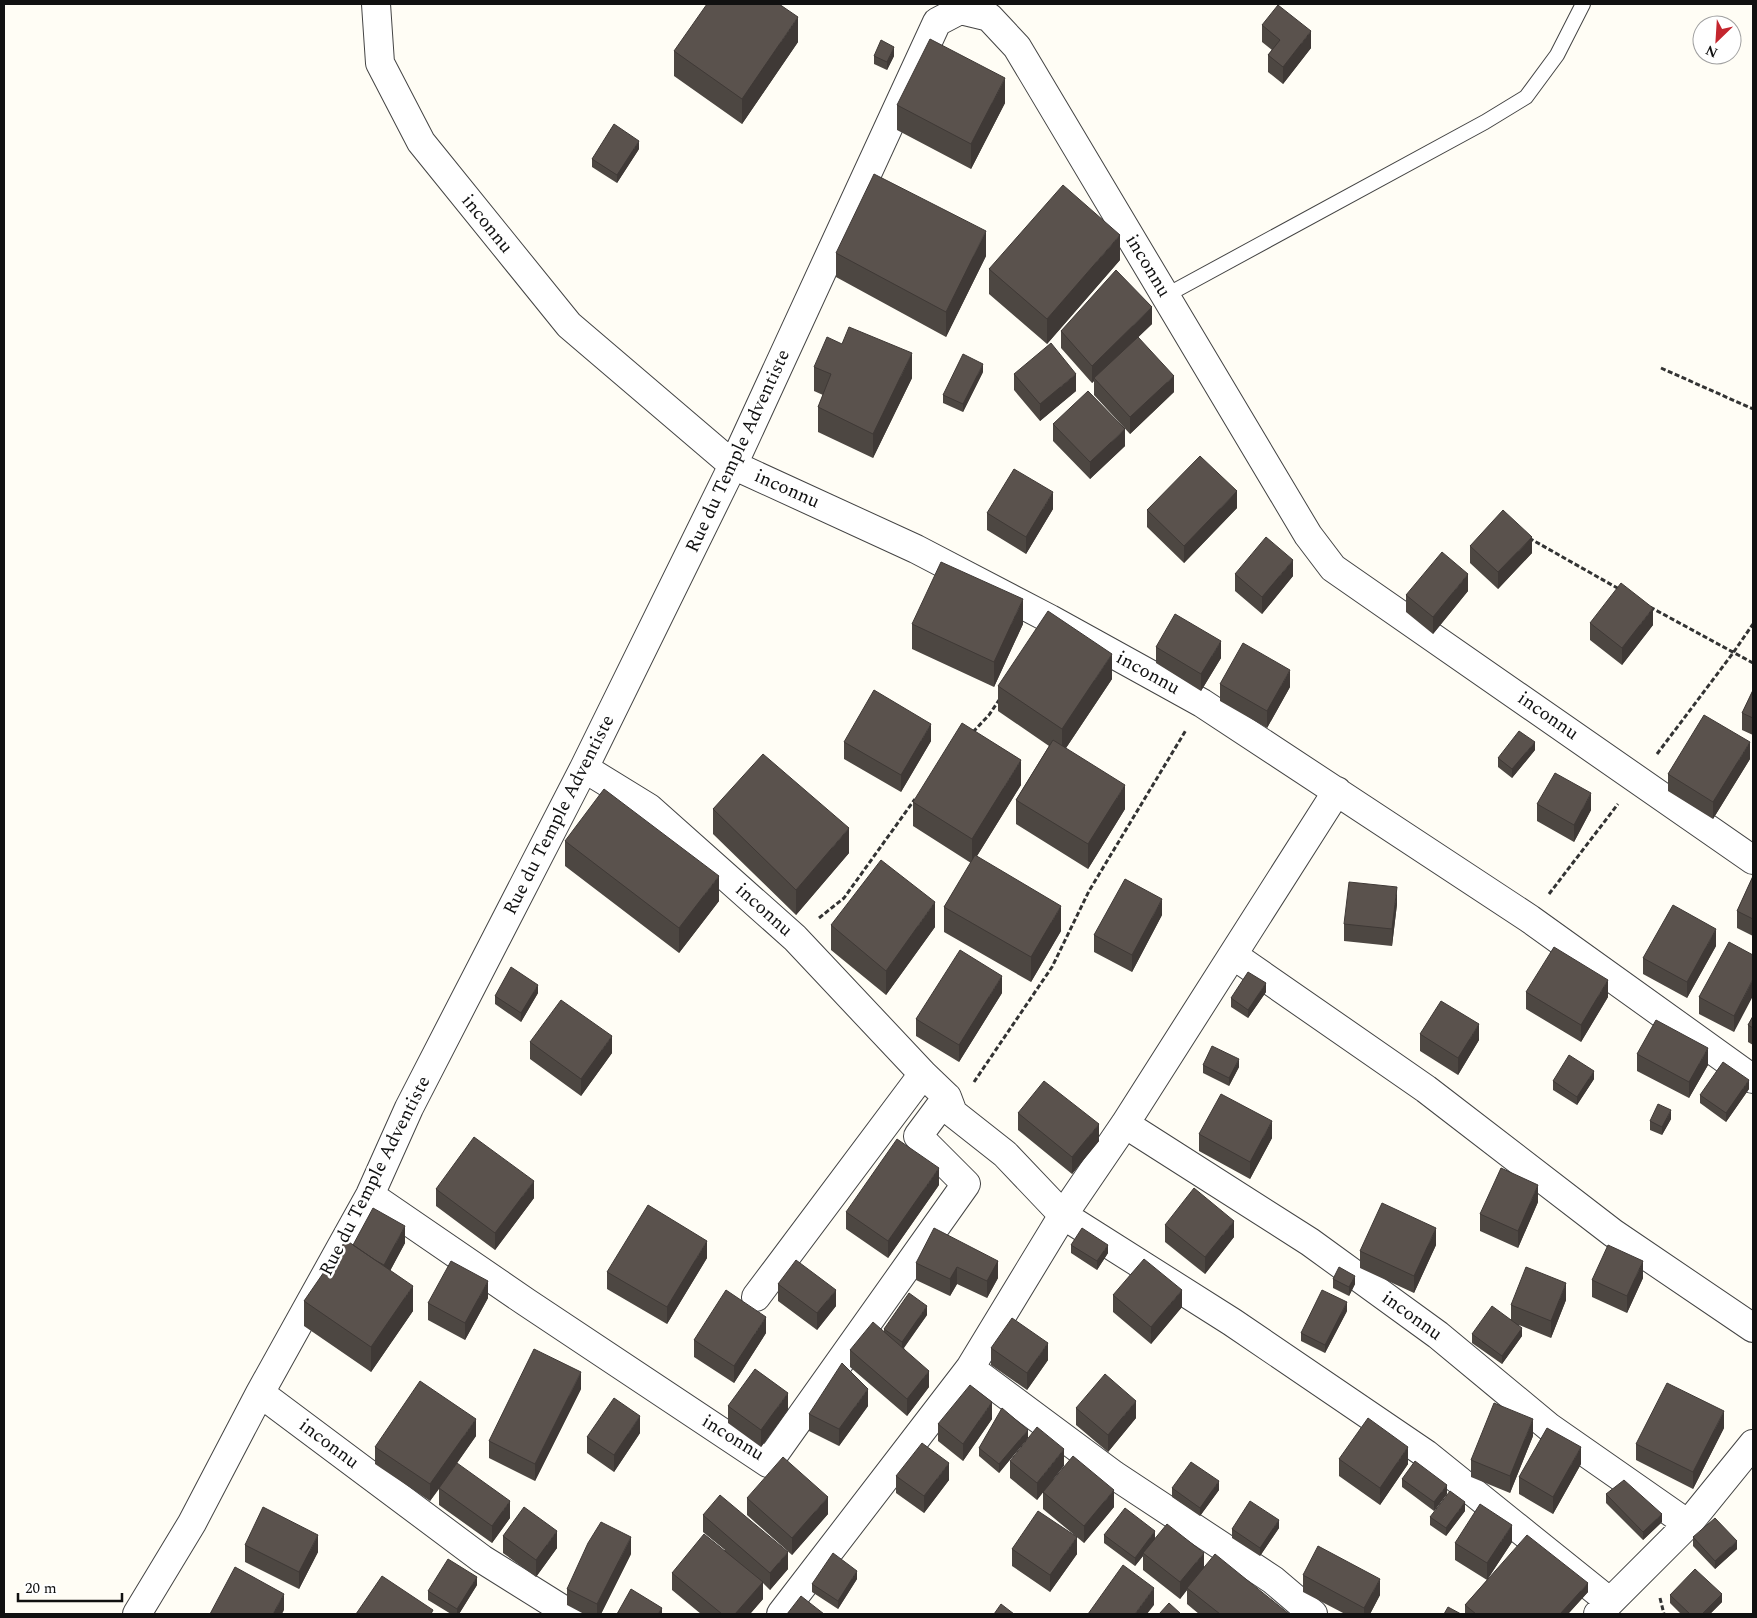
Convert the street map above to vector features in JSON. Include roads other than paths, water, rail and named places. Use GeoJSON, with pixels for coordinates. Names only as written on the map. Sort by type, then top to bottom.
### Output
{"type":"FeatureCollection","features":[{"type":"Feature","properties":{"kind":"street","name":"inconnu"},"geometry":{"type":"LineString","coordinates":[[376,4],[380,63],[421,142],[569,325],[733,465],[916,549],[1050,619],[1202,703],[1530,920],[1753,1079]]}},
{"type":"Feature","properties":{"kind":"street","name":"inconnu"},"geometry":{"type":"LineString","coordinates":[[960,10],[989,17],[1017,47],[1308,535],[1333,568],[1753,860]]}},
{"type":"Feature","properties":{"kind":"street","name":"Rue du Temple Adventiste"},"geometry":{"type":"LineString","coordinates":[[137,1614],[192,1523],[260,1393],[370,1195],[409,1108],[584,768],[733,465],[937,22],[960,10]]}},
{"type":"Feature","properties":{"kind":"street","name":"inconnu"},"geometry":{"type":"LineString","coordinates":[[584,768],[649,808],[795,938],[950,1105],[1005,1154],[1063,1215],[1232,1322],[1426,1454],[1604,1608],[1688,1524],[1753,1444]]}},
{"type":"Feature","properties":{"kind":"street"},"geometry":{"type":"LineString","coordinates":[[797,1606],[970,1368],[1063,1215],[1125,1124],[1337,791]]}},
{"type":"Feature","properties":{"kind":"street"},"geometry":{"type":"LineString","coordinates":[[1233,955],[1426,1089],[1613,1233],[1753,1328]]}},
{"type":"Feature","properties":{"kind":"street"},"geometry":{"type":"LineString","coordinates":[[756,1296],[923,1074]]}},
{"type":"Feature","properties":{"kind":"street","name":"inconnu"},"geometry":{"type":"LineString","coordinates":[[370,1195],[526,1302],[768,1463],[966,1184],[918,1136],[950,1105]]}},
{"type":"Feature","properties":{"kind":"street","name":"inconnu"},"geometry":{"type":"LineString","coordinates":[[1125,1124],[1310,1242],[1438,1335],[1549,1427],[1688,1524]]}},
{"type":"Feature","properties":{"kind":"street"},"geometry":{"type":"LineString","coordinates":[[970,1368],[1114,1475],[1273,1580],[1313,1614]]}},
{"type":"Feature","properties":{"kind":"street","name":"inconnu"},"geometry":{"type":"LineString","coordinates":[[260,1393],[482,1559],[570,1614]]}},
{"type":"Feature","properties":{"kind":"lane"},"geometry":{"type":"LineString","coordinates":[[1165,296],[1485,122],[1526,97],[1557,55],[1583,4]]}}]}
